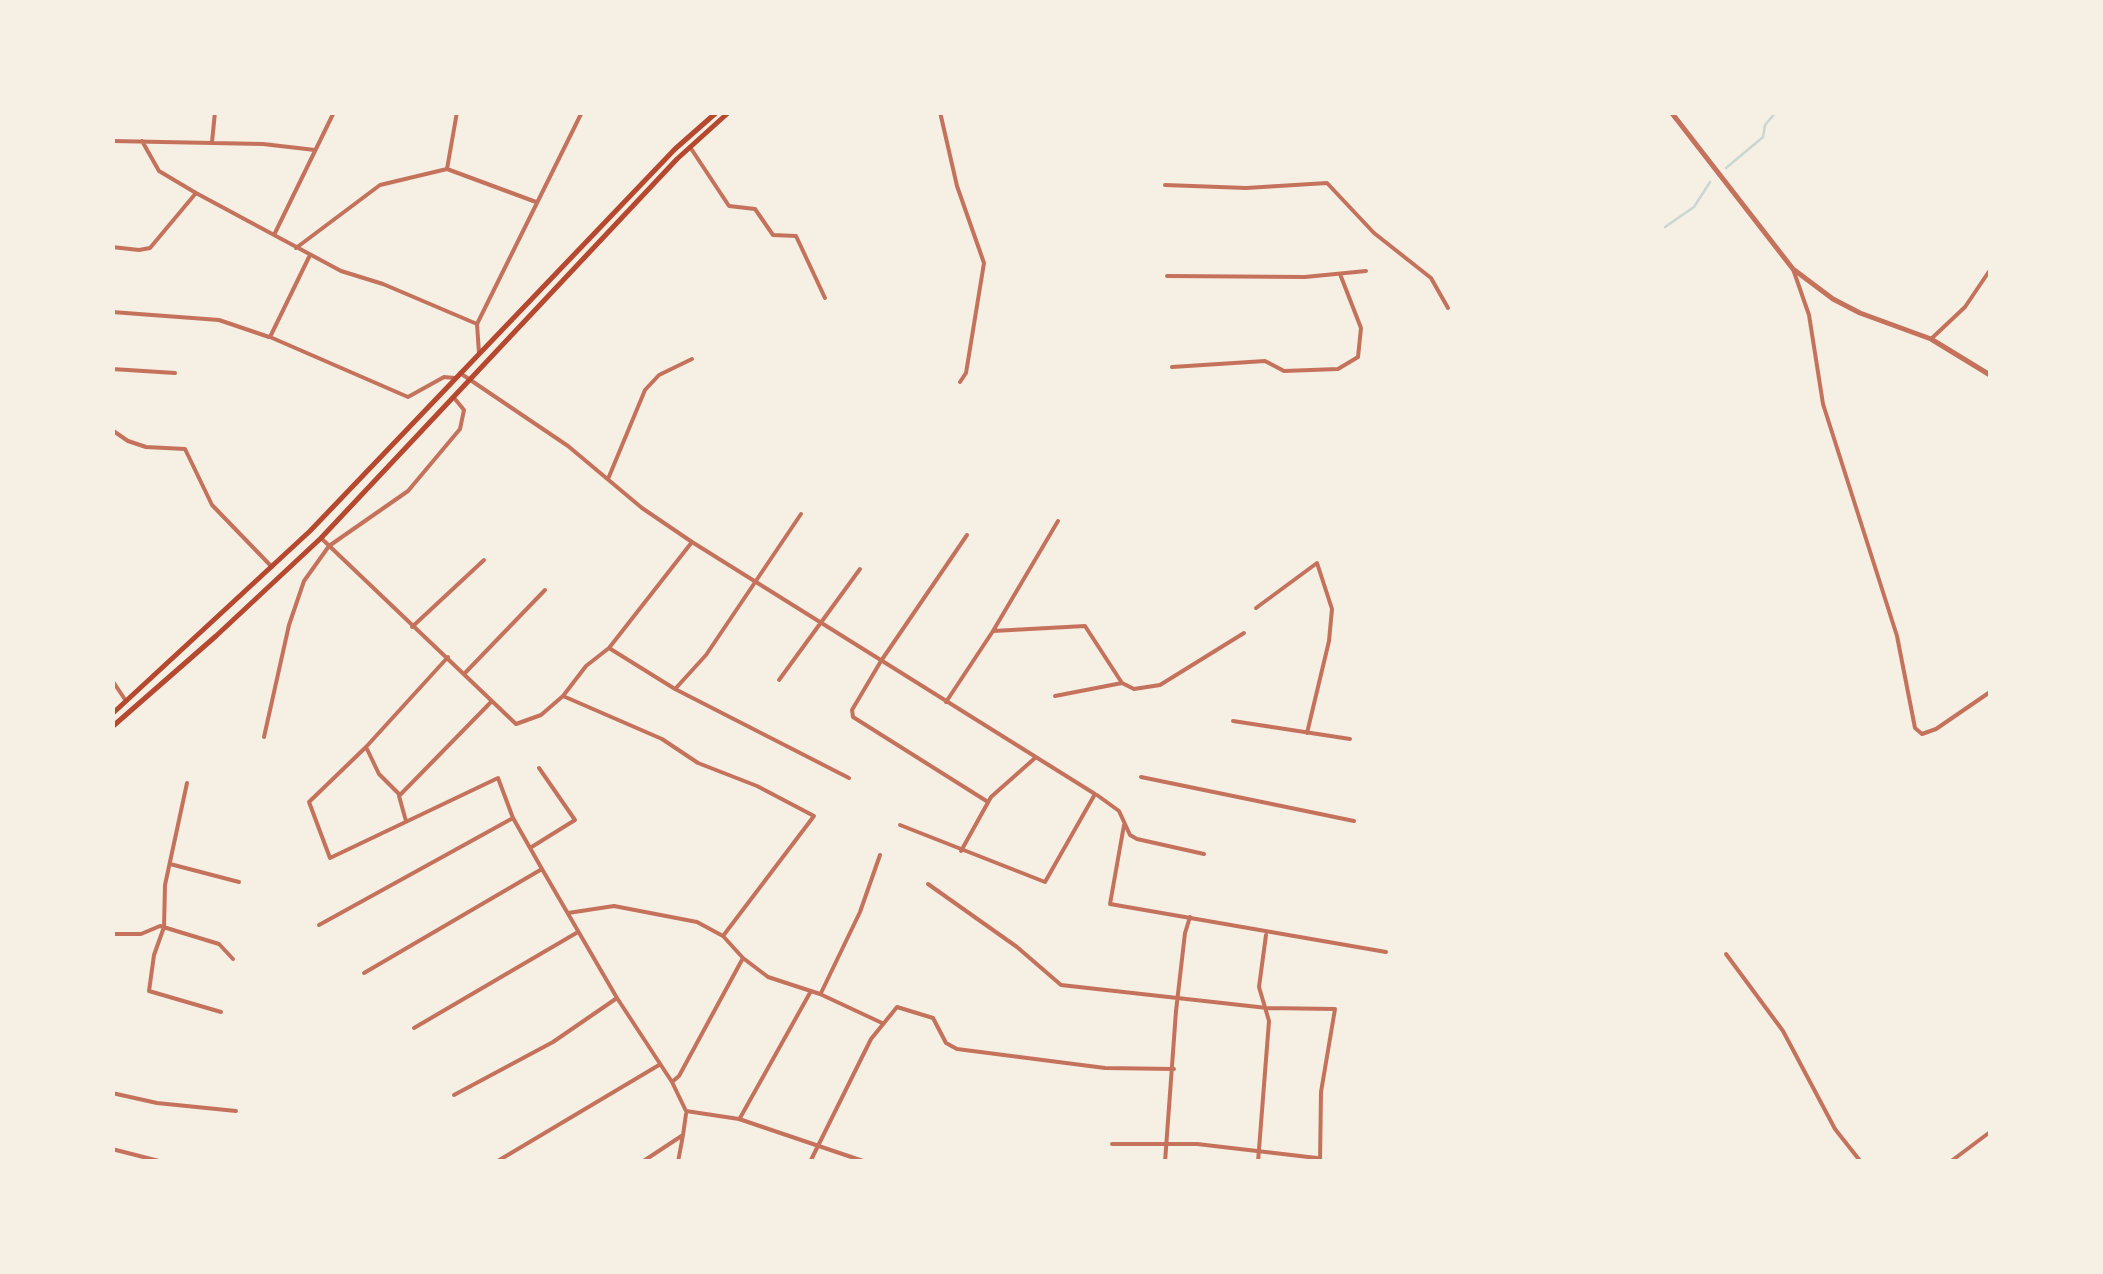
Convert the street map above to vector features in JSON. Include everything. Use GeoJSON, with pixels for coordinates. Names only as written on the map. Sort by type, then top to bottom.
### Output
{"type":"FeatureCollection","features":[{"type":"Feature","properties":{"kind":"main road"},"geometry":{"type":"LineString","coordinates":[[112,714],[310,531],[675,149],[716,112]]}},
{"type":"Feature","properties":{"kind":"main road"},"geometry":{"type":"LineString","coordinates":[[112,726],[321,538],[468,378],[729,112]]}},
{"type":"Feature","properties":{"kind":"street"},"geometry":{"type":"LineString","coordinates":[[212,142],[215,112]]}},
{"type":"Feature","properties":{"kind":"street"},"geometry":{"type":"LineString","coordinates":[[274,235],[334,112]]}},
{"type":"Feature","properties":{"kind":"street"},"geometry":{"type":"LineString","coordinates":[[447,169],[456,112]]}},
{"type":"Feature","properties":{"kind":"street"},"geometry":{"type":"LineString","coordinates":[[479,354],[477,324],[582,112]]}},
{"type":"Feature","properties":{"kind":"street"},"geometry":{"type":"LineString","coordinates":[[940,112],[957,186],[984,263],[966,373],[960,382]]}},
{"type":"Feature","properties":{"kind":"street"},"geometry":{"type":"LineString","coordinates":[[1672,112],[1793,269],[1832,299],[1932,339],[1990,375]]}},
{"type":"Feature","properties":{"kind":"street"},"geometry":{"type":"LineString","coordinates":[[112,140],[315,150]]}},
{"type":"Feature","properties":{"kind":"street"},"geometry":{"type":"LineString","coordinates":[[142,140],[159,171],[196,194],[341,271],[383,284],[477,324]]}},
{"type":"Feature","properties":{"kind":"street"},"geometry":{"type":"LineString","coordinates":[[690,148],[729,206],[754,209],[773,236],[796,236],[825,298]]}},
{"type":"Feature","properties":{"kind":"street"},"geometry":{"type":"LineString","coordinates":[[296,248],[380,184],[447,169],[536,202]]}},
{"type":"Feature","properties":{"kind":"street"},"geometry":{"type":"LineString","coordinates":[[1165,185],[1246,188],[1327,183],[1374,233],[1431,278],[1448,308]]}},
{"type":"Feature","properties":{"kind":"street"},"geometry":{"type":"LineString","coordinates":[[112,248],[150,248],[196,194]]}},
{"type":"Feature","properties":{"kind":"street"},"geometry":{"type":"LineString","coordinates":[[270,337],[310,255]]}},
{"type":"Feature","properties":{"kind":"street"},"geometry":{"type":"LineString","coordinates":[[1793,269],[1809,315],[1824,404],[1898,636],[1915,728],[1922,734],[1936,730],[1990,692]]}},
{"type":"Feature","properties":{"kind":"street"},"geometry":{"type":"LineString","coordinates":[[1932,339],[1965,307],[1990,270]]}},
{"type":"Feature","properties":{"kind":"street"},"geometry":{"type":"LineString","coordinates":[[1167,276],[1305,277],[1366,271]]}},
{"type":"Feature","properties":{"kind":"street"},"geometry":{"type":"LineString","coordinates":[[1172,367],[1254,361],[1284,371],[1338,369],[1358,356],[1361,328],[1340,274]]}},
{"type":"Feature","properties":{"kind":"street"},"geometry":{"type":"LineString","coordinates":[[112,312],[219,320],[270,337],[408,397],[444,377],[468,378],[524,414],[642,508],[692,542],[1095,794],[1119,811],[1124,825],[1137,839],[1204,854]]}},
{"type":"Feature","properties":{"kind":"street"},"geometry":{"type":"LineString","coordinates":[[608,479],[645,390],[658,375],[692,359]]}},
{"type":"Feature","properties":{"kind":"street"},"geometry":{"type":"LineString","coordinates":[[112,369],[176,373]]}},
{"type":"Feature","properties":{"kind":"street"},"geometry":{"type":"LineString","coordinates":[[264,736],[289,625],[304,581],[329,546],[408,491],[460,429],[464,410],[452,396]]}},
{"type":"Feature","properties":{"kind":"street"},"geometry":{"type":"LineString","coordinates":[[112,430],[146,447],[185,449],[212,505],[272,566]]}},
{"type":"Feature","properties":{"kind":"street"},"geometry":{"type":"LineString","coordinates":[[675,689],[703,660],[801,514]]}},
{"type":"Feature","properties":{"kind":"street"},"geometry":{"type":"LineString","coordinates":[[946,702],[1058,521]]}},
{"type":"Feature","properties":{"kind":"street"},"geometry":{"type":"LineString","coordinates":[[967,535],[880,661],[852,710],[853,717],[988,802]]}},
{"type":"Feature","properties":{"kind":"street"},"geometry":{"type":"LineString","coordinates":[[321,538],[516,724],[541,715],[563,696],[586,666],[609,648],[692,542]]}},
{"type":"Feature","properties":{"kind":"street"},"geometry":{"type":"LineString","coordinates":[[412,627],[484,560]]}},
{"type":"Feature","properties":{"kind":"street"},"geometry":{"type":"LineString","coordinates":[[1256,608],[1318,563],[1332,609],[1329,641],[1306,734]]}},
{"type":"Feature","properties":{"kind":"street"},"geometry":{"type":"LineString","coordinates":[[779,680],[860,568]]}},
{"type":"Feature","properties":{"kind":"street"},"geometry":{"type":"LineString","coordinates":[[464,674],[545,590]]}},
{"type":"Feature","properties":{"kind":"street"},"geometry":{"type":"LineString","coordinates":[[993,631],[1085,626],[1122,683],[1134,689],[1160,685],[1244,633]]}},
{"type":"Feature","properties":{"kind":"street"},"geometry":{"type":"LineString","coordinates":[[609,648],[675,689],[848,778]]}},
{"type":"Feature","properties":{"kind":"street"},"geometry":{"type":"LineString","coordinates":[[448,657],[308,802],[330,858],[498,778],[513,818],[686,1111],[678,1162]]}},
{"type":"Feature","properties":{"kind":"street"},"geometry":{"type":"LineString","coordinates":[[112,680],[126,701]]}},
{"type":"Feature","properties":{"kind":"street"},"geometry":{"type":"LineString","coordinates":[[1055,696],[1122,683]]}},
{"type":"Feature","properties":{"kind":"street"},"geometry":{"type":"LineString","coordinates":[[563,696],[662,739],[698,763],[757,786],[814,816],[723,936]]}},
{"type":"Feature","properties":{"kind":"street"},"geometry":{"type":"LineString","coordinates":[[400,795],[492,700]]}},
{"type":"Feature","properties":{"kind":"street"},"geometry":{"type":"LineString","coordinates":[[1233,722],[1350,739]]}},
{"type":"Feature","properties":{"kind":"street"},"geometry":{"type":"LineString","coordinates":[[366,746],[379,774],[400,795],[406,821]]}},
{"type":"Feature","properties":{"kind":"street"},"geometry":{"type":"LineString","coordinates":[[961,851],[988,802],[1035,758]]}},
{"type":"Feature","properties":{"kind":"street"},"geometry":{"type":"LineString","coordinates":[[530,848],[575,820],[539,768]]}},
{"type":"Feature","properties":{"kind":"street"},"geometry":{"type":"LineString","coordinates":[[1141,777],[1354,821]]}},
{"type":"Feature","properties":{"kind":"street"},"geometry":{"type":"LineString","coordinates":[[187,783],[170,864],[164,927],[148,991],[221,1012]]}},
{"type":"Feature","properties":{"kind":"street"},"geometry":{"type":"LineString","coordinates":[[900,825],[1045,882],[1095,794]]}},
{"type":"Feature","properties":{"kind":"street"},"geometry":{"type":"LineString","coordinates":[[319,925],[513,818]]}},
{"type":"Feature","properties":{"kind":"street"},"geometry":{"type":"LineString","coordinates":[[1124,825],[1110,904],[1386,952]]}},
{"type":"Feature","properties":{"kind":"street"},"geometry":{"type":"LineString","coordinates":[[820,994],[860,912],[880,855]]}},
{"type":"Feature","properties":{"kind":"street"},"geometry":{"type":"LineString","coordinates":[[170,864],[239,882]]}},
{"type":"Feature","properties":{"kind":"street"},"geometry":{"type":"LineString","coordinates":[[364,973],[542,869]]}},
{"type":"Feature","properties":{"kind":"street"},"geometry":{"type":"LineString","coordinates":[[928,884],[1018,946],[1061,986],[1267,1008],[1335,1010],[1321,1092],[1319,1160],[1259,1150],[1168,1143],[1112,1144]]}},
{"type":"Feature","properties":{"kind":"street"},"geometry":{"type":"LineString","coordinates":[[568,914],[614,906],[697,922],[723,936],[768,977],[820,994],[882,1022]]}},
{"type":"Feature","properties":{"kind":"street"},"geometry":{"type":"LineString","coordinates":[[1165,1162],[1178,999],[1190,917]]}},
{"type":"Feature","properties":{"kind":"street"},"geometry":{"type":"LineString","coordinates":[[112,934],[141,934],[164,927],[219,944],[233,959]]}},
{"type":"Feature","properties":{"kind":"street"},"geometry":{"type":"LineString","coordinates":[[414,1028],[579,931]]}},
{"type":"Feature","properties":{"kind":"street"},"geometry":{"type":"LineString","coordinates":[[1258,1162],[1267,1008],[1259,987],[1266,933]]}},
{"type":"Feature","properties":{"kind":"street"},"geometry":{"type":"LineString","coordinates":[[1726,954],[1783,1032],[1836,1129],[1861,1162]]}},
{"type":"Feature","properties":{"kind":"street"},"geometry":{"type":"LineString","coordinates":[[672,1082],[679,1076],[743,958]]}},
{"type":"Feature","properties":{"kind":"street"},"geometry":{"type":"LineString","coordinates":[[739,1119],[811,991]]}},
{"type":"Feature","properties":{"kind":"street"},"geometry":{"type":"LineString","coordinates":[[454,1095],[553,1042],[617,998]]}},
{"type":"Feature","properties":{"kind":"street"},"geometry":{"type":"LineString","coordinates":[[810,1162],[882,1022],[901,1006],[934,1018],[946,1043],[957,1049],[1105,1068],[1174,1069]]}},
{"type":"Feature","properties":{"kind":"street"},"geometry":{"type":"LineString","coordinates":[[496,1162],[659,1064]]}},
{"type":"Feature","properties":{"kind":"street"},"geometry":{"type":"LineString","coordinates":[[112,1093],[157,1103],[236,1111]]}},
{"type":"Feature","properties":{"kind":"street"},"geometry":{"type":"LineString","coordinates":[[686,1111],[739,1119],[866,1162]]}},
{"type":"Feature","properties":{"kind":"street"},"geometry":{"type":"LineString","coordinates":[[1950,1162],[1990,1132]]}},
{"type":"Feature","properties":{"kind":"street"},"geometry":{"type":"LineString","coordinates":[[642,1162],[684,1135]]}},
{"type":"Feature","properties":{"kind":"street"},"geometry":{"type":"LineString","coordinates":[[112,1149],[163,1162]]}},
{"type":"Feature","properties":{"kind":"waterway"},"geometry":{"type":"LineString","coordinates":[[1726,168],[1763,137],[1765,125],[1776,112]]}},
{"type":"Feature","properties":{"kind":"waterway"},"geometry":{"type":"LineString","coordinates":[[1665,227],[1694,207],[1710,182]]}}]}
